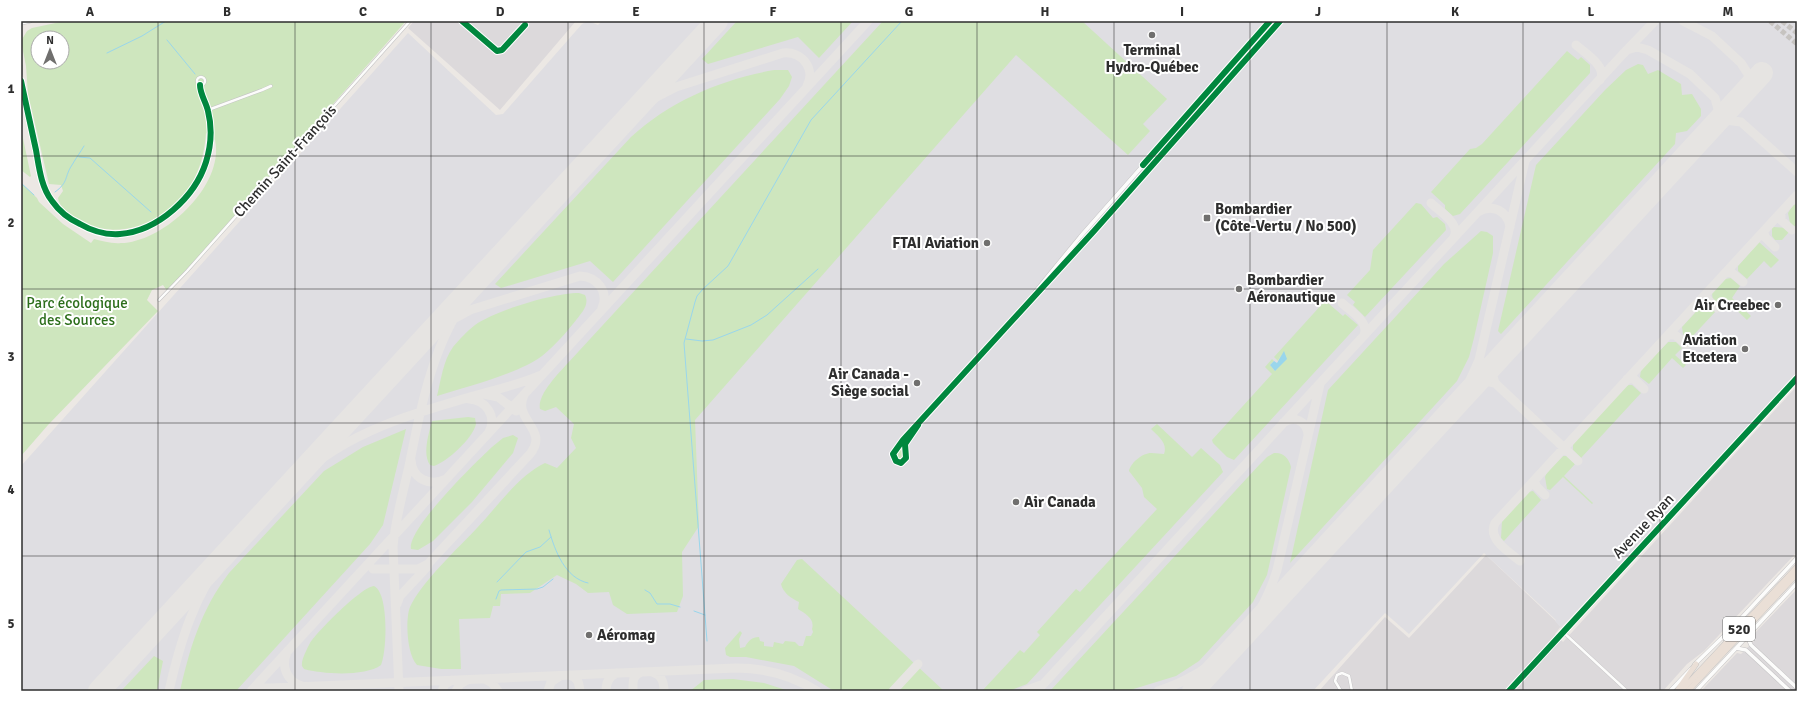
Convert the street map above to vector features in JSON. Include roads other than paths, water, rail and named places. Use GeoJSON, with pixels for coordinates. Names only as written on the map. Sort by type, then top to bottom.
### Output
{"type":"FeatureCollection","features":[{"type":"Feature","properties":{"kind":"highway","name":"520"},"geometry":{"type":"LineString","coordinates":[[1681,691],[1797,567]]}},
{"type":"Feature","properties":{"kind":"highway","name":"520"},"geometry":{"type":"LineString","coordinates":[[1688,691],[1797,574]]}},
{"type":"Feature","properties":{"kind":"highway"},"geometry":{"type":"LineString","coordinates":[[1677,691],[1696,664]]}},
{"type":"Feature","properties":{"kind":"street"},"geometry":{"type":"LineString","coordinates":[[21,23],[30,21]]}},
{"type":"Feature","properties":{"kind":"street","name":"Chemin Saint-François"},"geometry":{"type":"LineString","coordinates":[[159,300],[187,271],[410,21]]}},
{"type":"Feature","properties":{"kind":"street"},"geometry":{"type":"LineString","coordinates":[[462,21],[494,50],[500,51],[525,25]]}},
{"type":"Feature","properties":{"kind":"street"},"geometry":{"type":"LineString","coordinates":[[1027,303],[1080,237],[1270,21]]}},
{"type":"Feature","properties":{"kind":"street"},"geometry":{"type":"LineString","coordinates":[[918,425],[905,444],[906,458],[902,462],[898,462],[894,458],[894,453],[903,440],[1094,231],[1280,21]]}},
{"type":"Feature","properties":{"kind":"street"},"geometry":{"type":"LineString","coordinates":[[21,66],[21,74]]}},
{"type":"Feature","properties":{"kind":"street"},"geometry":{"type":"LineString","coordinates":[[21,82],[46,192],[58,209],[87,228],[103,233],[120,234],[139,229],[170,213],[186,198],[202,173],[208,155],[210,133],[208,110],[200,85]]}},
{"type":"Feature","properties":{"kind":"street"},"geometry":{"type":"LineString","coordinates":[[208,110],[271,86]]}},
{"type":"Feature","properties":{"kind":"street","name":"Avenue Ryan"},"geometry":{"type":"LineString","coordinates":[[1509,691],[1797,378]]}},
{"type":"Feature","properties":{"kind":"street"},"geometry":{"type":"LineString","coordinates":[[1670,691],[1797,558]]}},
{"type":"Feature","properties":{"kind":"street"},"geometry":{"type":"LineString","coordinates":[[1696,691],[1797,583]]}},
{"type":"Feature","properties":{"kind":"street"},"geometry":{"type":"LineString","coordinates":[[1563,632],[1627,691]]}},
{"type":"Feature","properties":{"kind":"street"},"geometry":{"type":"LineString","coordinates":[[1748,636],[1751,645],[1797,688]]}},
{"type":"Feature","properties":{"kind":"street"},"geometry":{"type":"LineString","coordinates":[[1736,648],[1743,648],[1747,651],[1790,691]]}},
{"type":"Feature","properties":{"kind":"street"},"geometry":{"type":"LineString","coordinates":[[1341,691],[1335,681],[1337,675],[1342,673],[1349,676],[1352,691]]}},
{"type":"Feature","properties":{"kind":"water"},"geometry":{"type":"Polygon","coordinates":[[[1284,351],[1287,359],[1275,371],[1270,365],[1274,361],[1277,363],[1284,351]]]}},
{"type":"Feature","properties":{"kind":"waterway"},"geometry":{"type":"LineString","coordinates":[[107,53],[142,36],[166,21]]}},
{"type":"Feature","properties":{"kind":"waterway"},"geometry":{"type":"LineString","coordinates":[[707,641],[684,343],[695,302],[697,296],[703,289],[728,266],[811,120],[902,21]]}},
{"type":"Feature","properties":{"kind":"waterway"},"geometry":{"type":"LineString","coordinates":[[167,40],[195,74]]}},
{"type":"Feature","properties":{"kind":"waterway"},"geometry":{"type":"LineString","coordinates":[[55,192],[64,182],[84,146]]}},
{"type":"Feature","properties":{"kind":"waterway"},"geometry":{"type":"LineString","coordinates":[[79,157],[90,158],[151,212]]}},
{"type":"Feature","properties":{"kind":"waterway"},"geometry":{"type":"LineString","coordinates":[[21,183],[34,195]]}},
{"type":"Feature","properties":{"kind":"waterway"},"geometry":{"type":"LineString","coordinates":[[686,339],[702,341],[713,340],[751,325],[767,315],[818,269]]}},
{"type":"Feature","properties":{"kind":"waterway"},"geometry":{"type":"LineString","coordinates":[[549,530],[558,555],[567,570],[573,576],[588,583]]}},
{"type":"Feature","properties":{"kind":"waterway"},"geometry":{"type":"LineString","coordinates":[[497,582],[526,552],[540,547],[551,537]]}},
{"type":"Feature","properties":{"kind":"waterway"},"geometry":{"type":"LineString","coordinates":[[496,599],[499,591],[501,590],[537,589],[543,587],[553,579]]}},
{"type":"Feature","properties":{"kind":"waterway"},"geometry":{"type":"LineString","coordinates":[[645,590],[650,593],[657,604],[670,604],[680,607]]}},
{"type":"Feature","properties":{"kind":"waterway"},"geometry":{"type":"LineString","coordinates":[[694,611],[705,615]]}},
{"type":"Feature","properties":{"kind":"tunnel"},"geometry":{"type":"LineString","coordinates":[[1770,21],[1797,44]]}},
{"type":"Feature","properties":{"kind":"tunnel"},"geometry":{"type":"LineString","coordinates":[[1782,21],[1797,33]]}},
{"type":"Feature","properties":{"kind":"place","name":"Terminal Hydro-Québec"},"geometry":{"type":"Point","coordinates":[1152,35]}},
{"type":"Feature","properties":{"kind":"place","name":"Bombardier (Côte-Vertu / No 500)"},"geometry":{"type":"Point","coordinates":[1207,218]}},
{"type":"Feature","properties":{"kind":"place","name":"FTAI Aviation"},"geometry":{"type":"Point","coordinates":[987,243]}},
{"type":"Feature","properties":{"kind":"place","name":"Bombardier Aéronautique"},"geometry":{"type":"Point","coordinates":[1239,289]}},
{"type":"Feature","properties":{"kind":"place","name":"Air Creebec"},"geometry":{"type":"Point","coordinates":[1778,305]}},
{"type":"Feature","properties":{"kind":"place","name":"Aviation Etcetera"},"geometry":{"type":"Point","coordinates":[1745,349]}},
{"type":"Feature","properties":{"kind":"place","name":"Air Canada - Siège social"},"geometry":{"type":"Point","coordinates":[917,383]}},
{"type":"Feature","properties":{"kind":"place","name":"Air Canada"},"geometry":{"type":"Point","coordinates":[1016,502]}},
{"type":"Feature","properties":{"kind":"place","name":"Aéromag"},"geometry":{"type":"Point","coordinates":[589,635]}},
{"type":"Feature","properties":{"kind":"park label","name":"Parc écologique des Sources"},"geometry":{"type":"Point","coordinates":[77,312]}}]}
